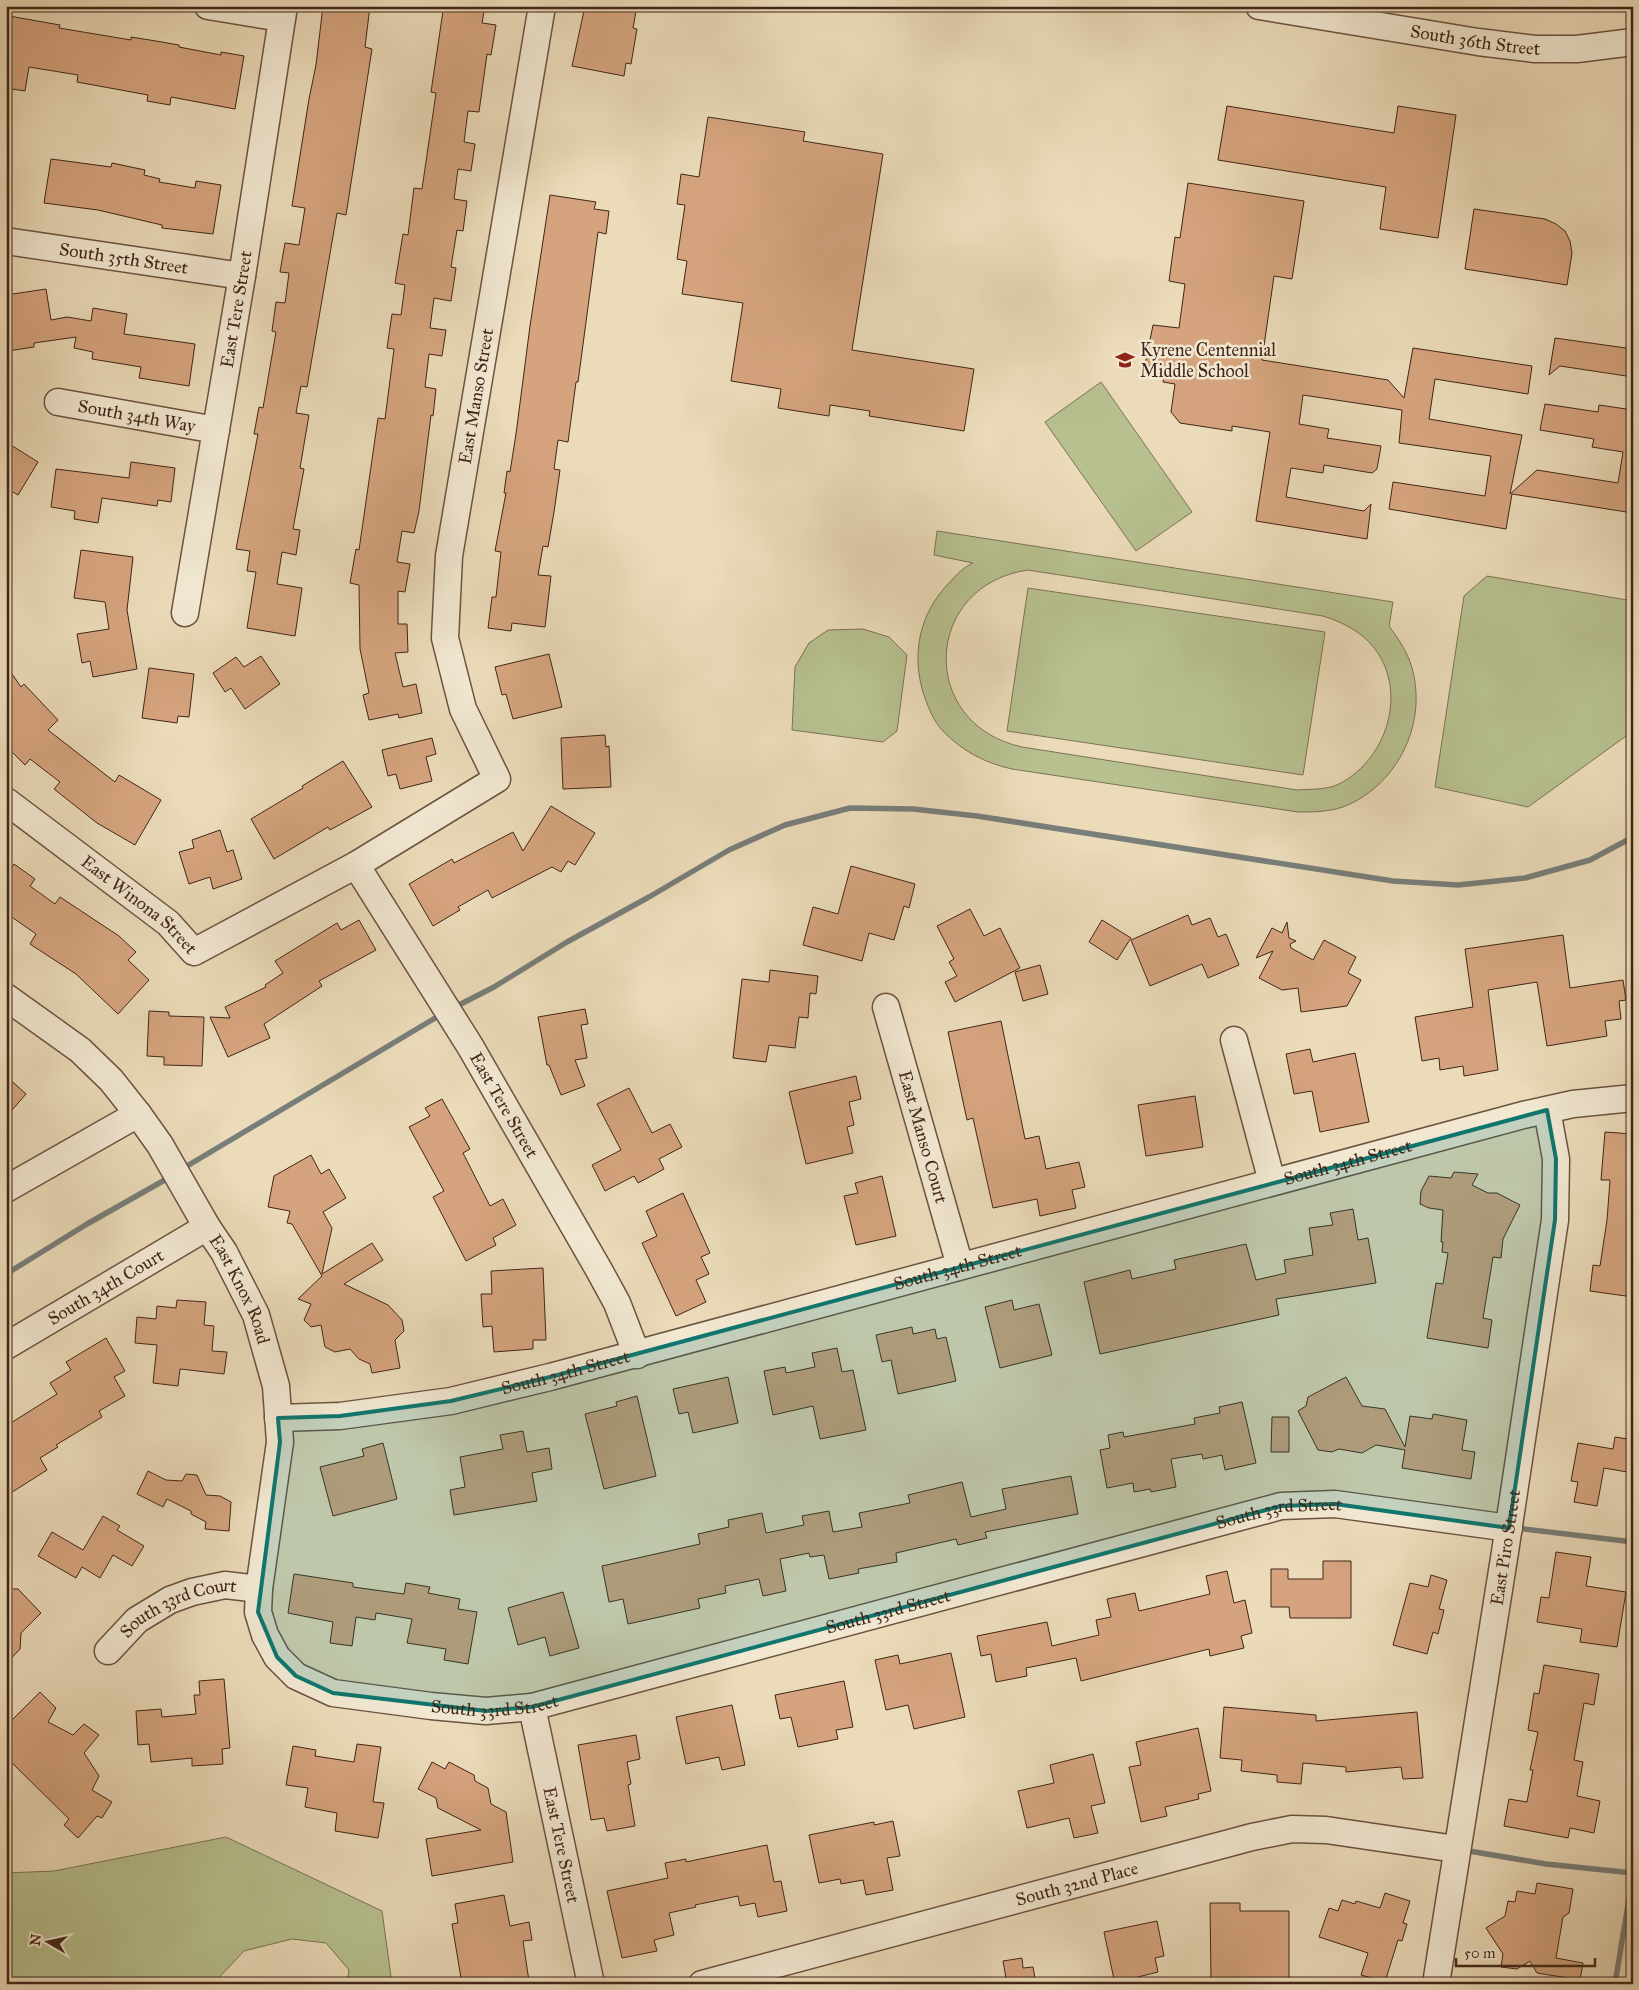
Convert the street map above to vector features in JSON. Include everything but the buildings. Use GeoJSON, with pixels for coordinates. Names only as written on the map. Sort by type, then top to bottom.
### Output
{"type":"FeatureCollection","features":[{"type":"Feature","properties":{"kind":"street"},"geometry":{"type":"LineString","coordinates":[[208,6],[283,12]]}},
{"type":"Feature","properties":{"kind":"street","name":"East Manso Street"},"geometry":{"type":"LineString","coordinates":[[356,864],[497,779],[463,709],[445,638],[449,556],[542,6]]}},
{"type":"Feature","properties":{"kind":"street","name":"South 36th Street"},"geometry":{"type":"LineString","coordinates":[[1259,6],[1478,42],[1535,49],[1577,49],[1633,42]]}},
{"type":"Feature","properties":{"kind":"street","name":"East Tere Street"},"geometry":{"type":"LineString","coordinates":[[185,613],[242,276],[283,12]]}},
{"type":"Feature","properties":{"kind":"street","name":"South 35th Street"},"geometry":{"type":"LineString","coordinates":[[6,241],[242,276]]}},
{"type":"Feature","properties":{"kind":"street","name":"South 34th Way"},"geometry":{"type":"LineString","coordinates":[[58,402],[87,409],[216,430]]}},
{"type":"Feature","properties":{"kind":"street","name":"East Winona Street"},"geometry":{"type":"LineString","coordinates":[[6,801],[168,923],[194,952],[356,864]]}},
{"type":"Feature","properties":{"kind":"street","name":"East Tere Street"},"geometry":{"type":"LineString","coordinates":[[356,864],[470,1046],[599,1270],[617,1302],[637,1355]]}},
{"type":"Feature","properties":{"kind":"street","name":"East Knox Road"},"geometry":{"type":"LineString","coordinates":[[6,996],[80,1050],[111,1080],[138,1114],[160,1145],[207,1227],[224,1252],[256,1315],[276,1386],[280,1442],[259,1589],[258,1612],[265,1635],[277,1657]]}},
{"type":"Feature","properties":{"kind":"street","name":"East Manso Court"},"geometry":{"type":"LineString","coordinates":[[886,1007],[960,1266]]}},
{"type":"Feature","properties":{"kind":"street"},"geometry":{"type":"LineString","coordinates":[[1234,1040],[1272,1182]]}},
{"type":"Feature","properties":{"kind":"street","name":"South 34th Street"},"geometry":{"type":"LineString","coordinates":[[278,1418],[340,1416],[451,1401],[637,1355],[960,1266],[1546,1110],[1573,1104],[1633,1098]]}},
{"type":"Feature","properties":{"kind":"street","name":"East Piro Street"},"geometry":{"type":"LineString","coordinates":[[1436,1984],[1555,1220],[1556,1159],[1546,1110]]}},
{"type":"Feature","properties":{"kind":"street"},"geometry":{"type":"LineString","coordinates":[[6,1190],[138,1114]]}},
{"type":"Feature","properties":{"kind":"street","name":"South 34th Court"},"geometry":{"type":"LineString","coordinates":[[6,1346],[158,1258],[207,1227]]}},
{"type":"Feature","properties":{"kind":"street","name":"South 33rd Street"},"geometry":{"type":"LineString","coordinates":[[277,1657],[296,1676],[333,1693],[486,1711],[532,1707],[1281,1506],[1335,1504],[1508,1528]]}},
{"type":"Feature","properties":{"kind":"street","name":"South 33rd Court"},"geometry":{"type":"LineString","coordinates":[[108,1651],[137,1620],[170,1600],[192,1592],[225,1585],[259,1589]]}},
{"type":"Feature","properties":{"kind":"street","name":"East Tere Street"},"geometry":{"type":"LineString","coordinates":[[532,1707],[591,1984]]}},
{"type":"Feature","properties":{"kind":"street","name":"South 32nd Place"},"geometry":{"type":"LineString","coordinates":[[702,1984],[1242,1840],[1292,1829],[1326,1830],[1456,1849]]}},
{"type":"Feature","properties":{"kind":"highlighted area"},"geometry":{"type":"Polygon","coordinates":[[[1547,1110],[1556,1159],[1555,1220],[1509,1528],[1335,1504],[1281,1506],[532,1707],[486,1711],[333,1693],[296,1676],[277,1657],[258,1612],[280,1442],[278,1418],[340,1416],[451,1401],[550,1377],[1547,1110]]]}},
{"type":"Feature","properties":{"kind":"green space"},"geometry":{"type":"Polygon","coordinates":[[[1101,382],[1192,512],[1136,551],[1045,422],[1101,382]]]}},
{"type":"Feature","properties":{"kind":"green space"},"geometry":{"type":"Polygon","coordinates":[[[937,531],[1393,602],[1389,626],[1409,659],[1415,680],[1414,722],[1407,743],[1385,779],[1369,793],[1344,807],[1318,812],[1298,812],[1012,769],[992,763],[958,745],[940,727],[930,711],[920,682],[918,651],[920,636],[931,607],[939,594],[958,574],[973,563],[934,555],[937,531]],[[1028,570],[993,581],[968,601],[952,627],[946,656],[950,685],[964,712],[988,733],[1022,747],[1297,790],[1319,789],[1339,784],[1357,772],[1371,757],[1382,738],[1389,718],[1391,698],[1388,677],[1381,657],[1367,640],[1346,625],[1323,616],[1028,570]]]}},
{"type":"Feature","properties":{"kind":"green space"},"geometry":{"type":"Polygon","coordinates":[[[1487,576],[1633,601],[1633,731],[1528,807],[1435,787],[1464,596],[1487,576]]]}},
{"type":"Feature","properties":{"kind":"green space"},"geometry":{"type":"Polygon","coordinates":[[[1028,588],[1325,632],[1303,775],[1007,731],[1028,588]]]}},
{"type":"Feature","properties":{"kind":"green space"},"geometry":{"type":"Polygon","coordinates":[[[863,629],[889,637],[907,655],[897,731],[883,742],[792,730],[795,667],[809,643],[828,630],[863,629]]]}},
{"type":"Feature","properties":{"kind":"green space"},"geometry":{"type":"Polygon","coordinates":[[[226,1837],[382,1911],[392,1984],[347,1984],[349,1970],[326,1943],[292,1939],[244,1951],[213,1984],[6,1984],[6,1873],[54,1871],[226,1837]]]}},
{"type":"Feature","properties":{"kind":"waterway"},"geometry":{"type":"LineString","coordinates":[[453,1008],[494,987],[567,942],[729,850],[785,825],[850,808],[913,809],[977,816],[1393,881],[1458,885],[1525,878],[1590,860],[1633,837]]}},
{"type":"Feature","properties":{"kind":"waterway"},"geometry":{"type":"LineString","coordinates":[[182,1169],[442,1014]]}},
{"type":"Feature","properties":{"kind":"waterway"},"geometry":{"type":"LineString","coordinates":[[6,1274],[87,1224],[170,1177]]}},
{"type":"Feature","properties":{"kind":"waterway"},"geometry":{"type":"LineString","coordinates":[[1516,1528],[1633,1542]]}},
{"type":"Feature","properties":{"kind":"waterway"},"geometry":{"type":"LineString","coordinates":[[1463,1850],[1546,1864],[1633,1873]]}},
{"type":"Feature","properties":{"kind":"waterway"},"geometry":{"type":"LineString","coordinates":[[1615,1984],[1633,1874]]}},
{"type":"Feature","properties":{"kind":"place","name":"Kyrene Centennial Middle School"},"geometry":{"type":"Point","coordinates":[1125,360]}}]}
